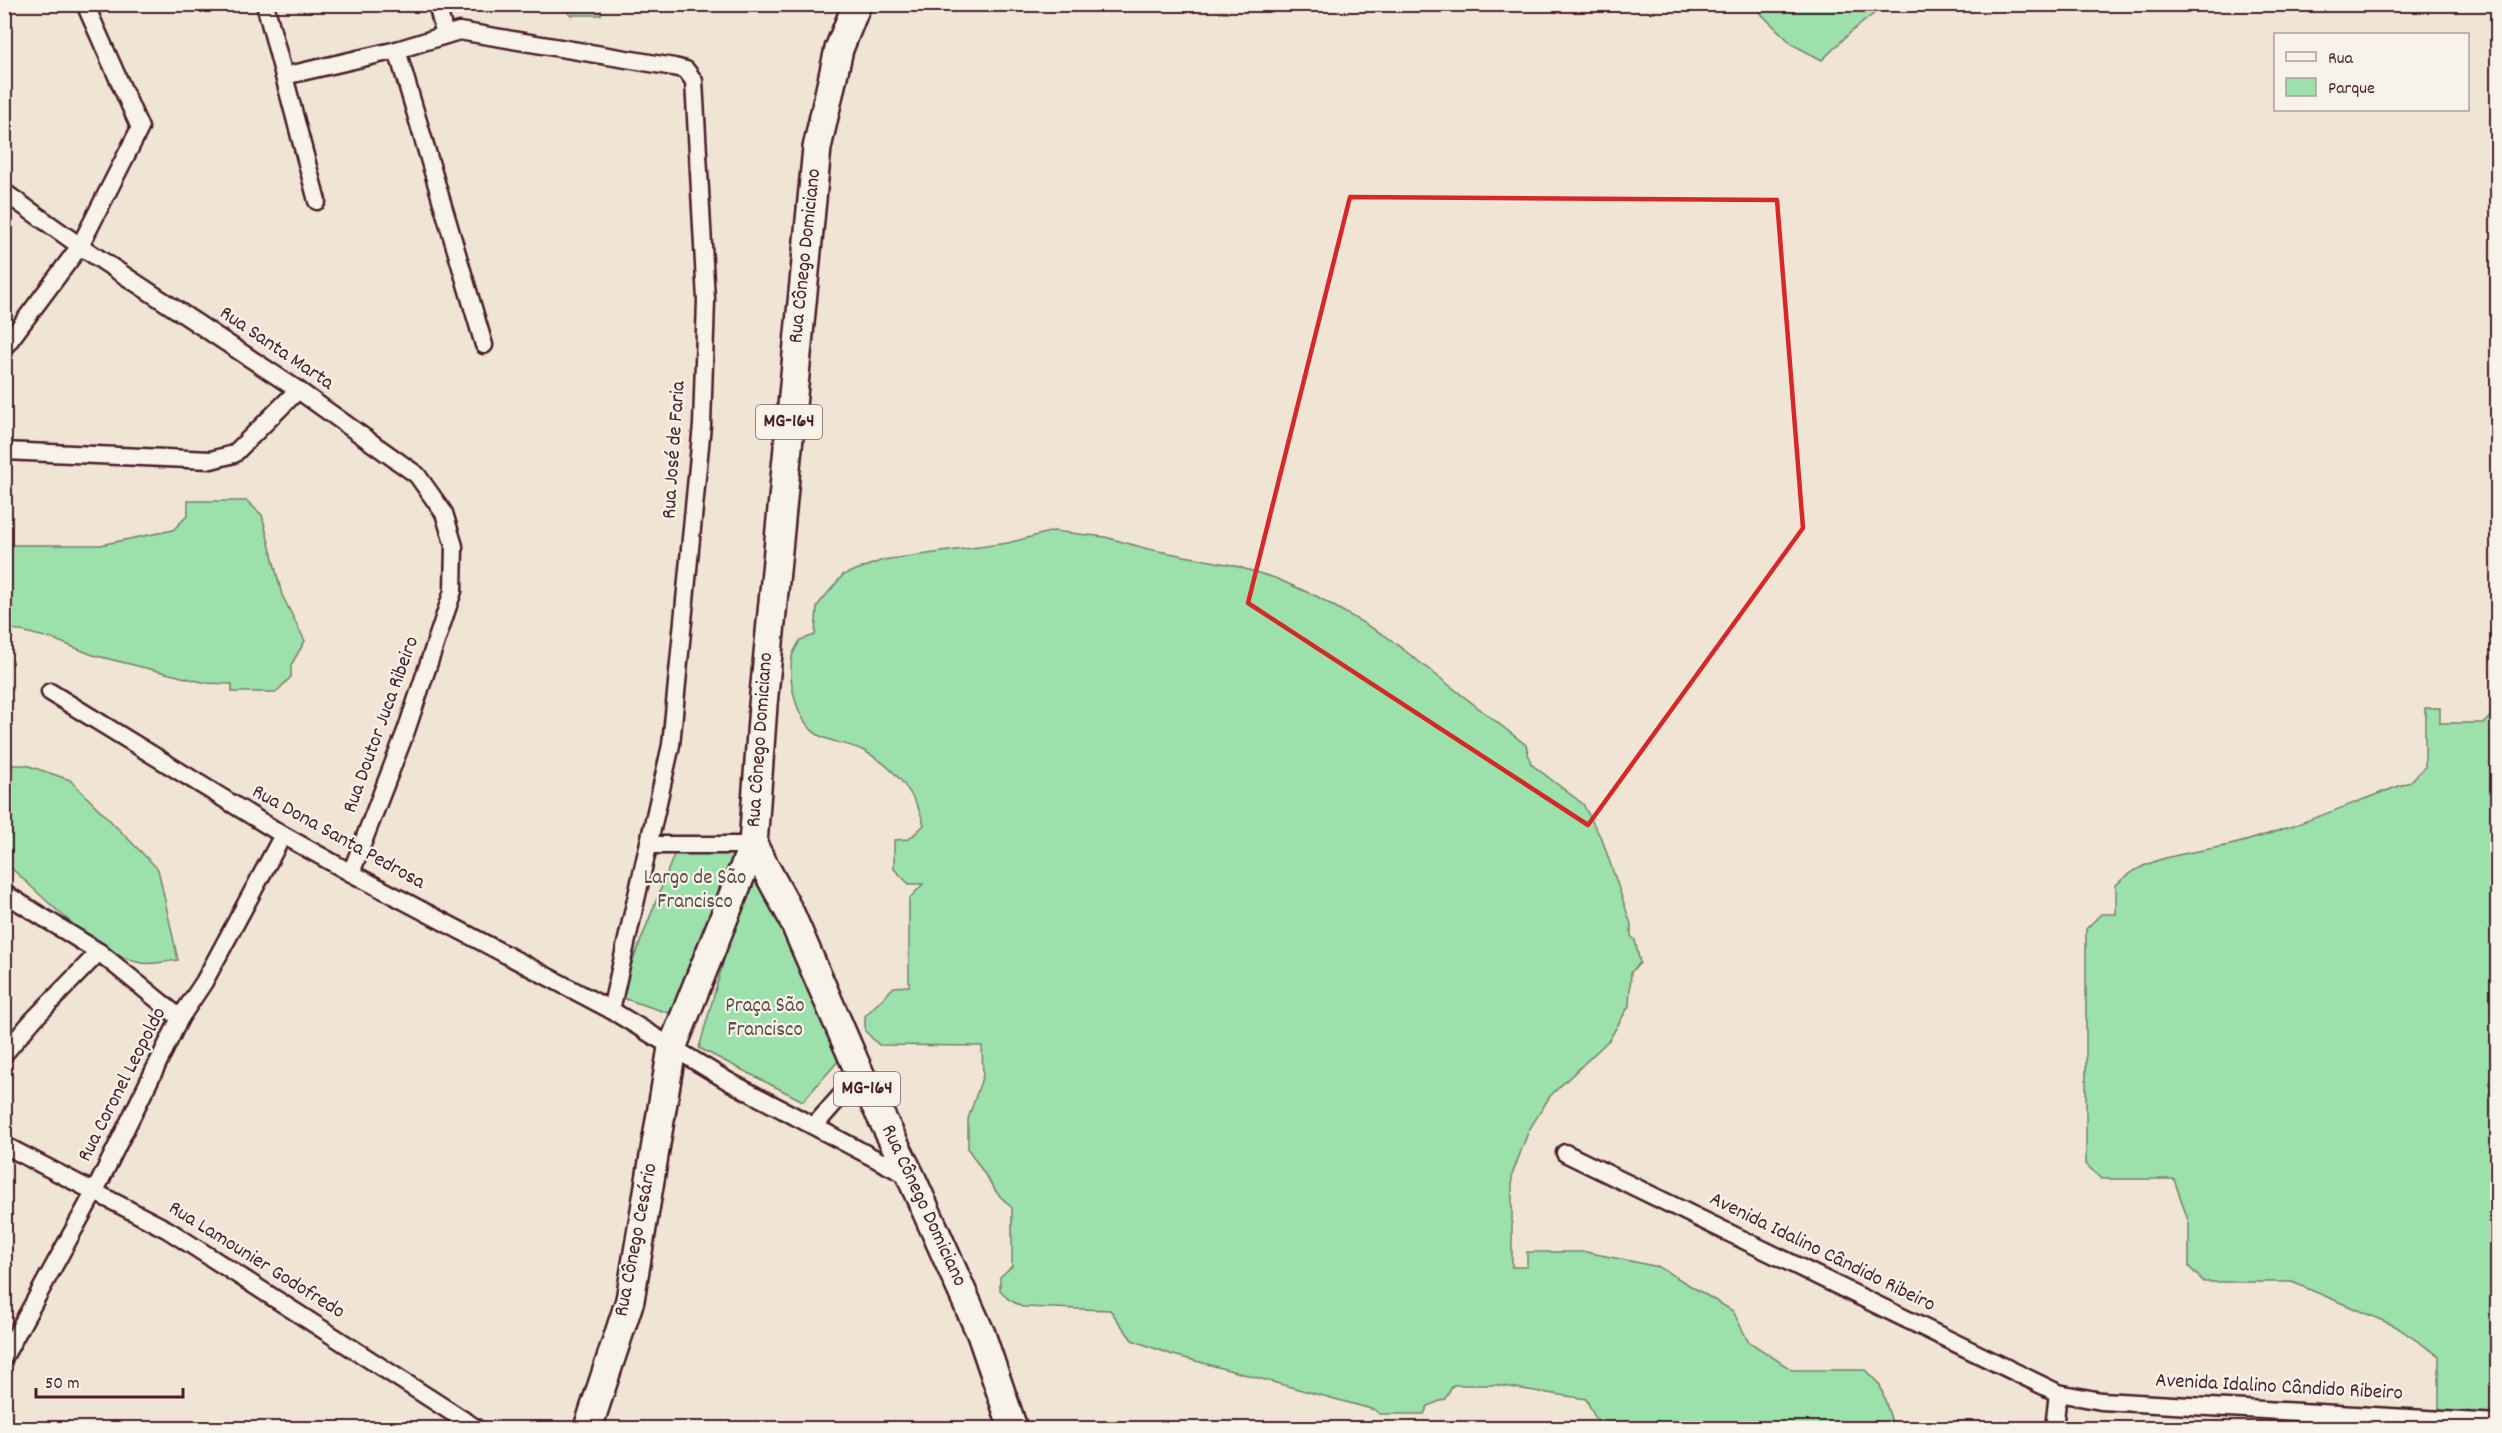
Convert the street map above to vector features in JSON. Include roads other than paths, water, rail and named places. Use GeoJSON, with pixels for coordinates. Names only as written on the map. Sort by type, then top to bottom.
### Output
{"type":"FeatureCollection","features":[{"type":"Feature","properties":{"kind":"main road","name":"Rua Cônego Domiciano"},"geometry":{"type":"LineString","coordinates":[[857,4],[839,49],[817,148],[764,693],[753,845],[791,915],[860,1074],[911,1177],[981,1334],[1013,1428]]}},
{"type":"Feature","properties":{"kind":"main road","name":"MG-164"},"geometry":{"type":"LineString","coordinates":[[672,1048],[753,845]]}},
{"type":"Feature","properties":{"kind":"main road","name":"Rua Cônego Cesário"},"geometry":{"type":"LineString","coordinates":[[588,1428],[630,1300],[672,1048]]}},
{"type":"Feature","properties":{"kind":"street"},"geometry":{"type":"LineString","coordinates":[[4,348],[80,246],[140,128],[85,4]]}},
{"type":"Feature","properties":{"kind":"street"},"geometry":{"type":"LineString","coordinates":[[265,4],[317,201]]}},
{"type":"Feature","properties":{"kind":"street"},"geometry":{"type":"LineString","coordinates":[[284,76],[397,50],[445,35],[437,4]]}},
{"type":"Feature","properties":{"kind":"street","name":"Rua José de Faria"},"geometry":{"type":"LineString","coordinates":[[445,35],[459,32],[674,67],[686,70],[694,81],[705,323],[702,425],[671,745],[649,845]]}},
{"type":"Feature","properties":{"kind":"street"},"geometry":{"type":"LineString","coordinates":[[397,50],[484,345]]}},
{"type":"Feature","properties":{"kind":"street","name":"Rua Santa Marta"},"geometry":{"type":"LineString","coordinates":[[4,192],[80,246],[298,390],[417,475],[444,513],[454,546],[453,591]]}},
{"type":"Feature","properties":{"kind":"street"},"geometry":{"type":"LineString","coordinates":[[4,451],[211,460],[234,454],[298,390]]}},
{"type":"Feature","properties":{"kind":"street","name":"Rua Doutor Juca Ribeiro"},"geometry":{"type":"LineString","coordinates":[[351,873],[406,731],[453,591]]}},
{"type":"Feature","properties":{"kind":"street","name":"Rua Dona Santa Pedrosa"},"geometry":{"type":"LineString","coordinates":[[50,692],[283,835],[610,1010]]}},
{"type":"Feature","properties":{"kind":"street","name":"Rua Coronel Leopoldo"},"geometry":{"type":"LineString","coordinates":[[4,1357],[95,1191],[183,1013],[204,982],[283,835]]}},
{"type":"Feature","properties":{"kind":"street"},"geometry":{"type":"LineString","coordinates":[[753,845],[649,845],[610,1010],[728,1081],[911,1177]]}},
{"type":"Feature","properties":{"kind":"street"},"geometry":{"type":"LineString","coordinates":[[4,893],[99,952],[183,1013]]}},
{"type":"Feature","properties":{"kind":"street"},"geometry":{"type":"LineString","coordinates":[[4,1054],[33,1020],[99,952]]}},
{"type":"Feature","properties":{"kind":"street"},"geometry":{"type":"LineString","coordinates":[[815,1125],[860,1074]]}},
{"type":"Feature","properties":{"kind":"street","name":"Rua Lamounier Godofredo"},"geometry":{"type":"LineString","coordinates":[[4,1145],[168,1230],[476,1428]]}},
{"type":"Feature","properties":{"kind":"street","name":"Avenida Idalino Cândido Ribeiro"},"geometry":{"type":"LineString","coordinates":[[1565,1153],[2058,1393],[2101,1401],[2421,1423],[2498,1423]]}},
{"type":"Feature","properties":{"kind":"street"},"geometry":{"type":"LineString","coordinates":[[2054,1428],[2058,1393]]}},
{"type":"Feature","properties":{"kind":"park label","name":"Largo de São Francisco"},"geometry":{"type":"Point","coordinates":[695,891]}},
{"type":"Feature","properties":{"kind":"park label","name":"Praça São Francisco"},"geometry":{"type":"Point","coordinates":[765,1019]}}]}
